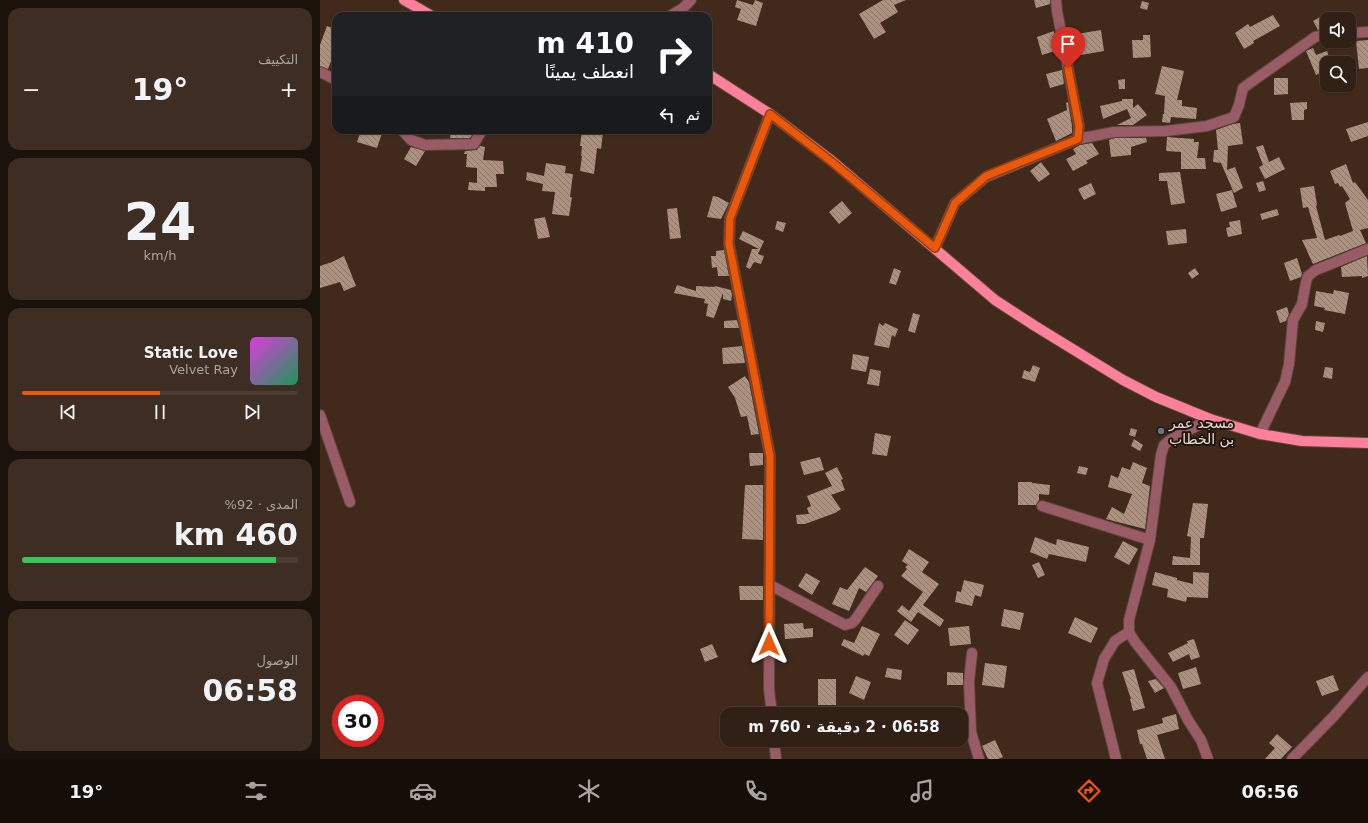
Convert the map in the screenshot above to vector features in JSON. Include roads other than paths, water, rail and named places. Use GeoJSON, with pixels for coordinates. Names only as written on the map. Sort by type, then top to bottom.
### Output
{"type":"FeatureCollection","features":[{"type":"Feature","properties":{"kind":"main road"},"geometry":{"type":"LineString","coordinates":[[404,0],[425,12]]}},
{"type":"Feature","properties":{"kind":"main road"},"geometry":{"type":"LineString","coordinates":[[712,77],[770,114],[832,162],[995,300],[1123,380],[1144,391],[1210,418],[1260,434],[1302,441],[1368,443]]}},
{"type":"Feature","properties":{"kind":"street"},"geometry":{"type":"LineString","coordinates":[[676,12],[691,0]]}},
{"type":"Feature","properties":{"kind":"street"},"geometry":{"type":"LineString","coordinates":[[1056,0],[1079,126],[1078,139]]}},
{"type":"Feature","properties":{"kind":"street"},"geometry":{"type":"LineString","coordinates":[[1356,33],[1368,32]]}},
{"type":"Feature","properties":{"kind":"street"},"geometry":{"type":"LineString","coordinates":[[935,248],[955,203],[986,176],[1078,139],[1114,132],[1166,131],[1207,126],[1234,117],[1239,105],[1243,88],[1316,37],[1320,36]]}},
{"type":"Feature","properties":{"kind":"street"},"geometry":{"type":"LineString","coordinates":[[320,72],[332,78]]}},
{"type":"Feature","properties":{"kind":"street"},"geometry":{"type":"LineString","coordinates":[[770,114],[730,218],[729,244],[770,456],[769,689],[771,707]]}},
{"type":"Feature","properties":{"kind":"street"},"geometry":{"type":"LineString","coordinates":[[406,134],[411,140],[425,145],[474,144],[480,134]]}},
{"type":"Feature","properties":{"kind":"street"},"geometry":{"type":"LineString","coordinates":[[1260,434],[1285,382],[1289,364],[1293,320],[1302,304],[1308,276],[1322,267],[1368,249]]}},
{"type":"Feature","properties":{"kind":"street"},"geometry":{"type":"LineString","coordinates":[[320,415],[350,502]]}},
{"type":"Feature","properties":{"kind":"street"},"geometry":{"type":"LineString","coordinates":[[1208,759],[1201,740],[1188,720],[1171,687],[1135,642],[1129,632],[1129,620],[1150,540],[1161,455],[1164,445],[1170,440],[1210,418]]}},
{"type":"Feature","properties":{"kind":"street"},"geometry":{"type":"LineString","coordinates":[[1042,506],[1150,540]]}},
{"type":"Feature","properties":{"kind":"street"},"geometry":{"type":"LineString","coordinates":[[770,585],[845,625],[852,624],[856,620],[878,586]]}},
{"type":"Feature","properties":{"kind":"street"},"geometry":{"type":"LineString","coordinates":[[1116,759],[1098,683],[1104,659],[1115,641],[1129,632]]}},
{"type":"Feature","properties":{"kind":"street"},"geometry":{"type":"LineString","coordinates":[[972,653],[969,682],[971,732],[979,759]]}},
{"type":"Feature","properties":{"kind":"street"},"geometry":{"type":"LineString","coordinates":[[1292,759],[1334,716],[1368,677]]}},
{"type":"Feature","properties":{"kind":"street"},"geometry":{"type":"LineString","coordinates":[[775,747],[776,759]]}},
{"type":"Feature","properties":{"kind":"place","name":"مسجد عمر بن الخطاب"},"geometry":{"type":"Point","coordinates":[1161,431]}}]}
